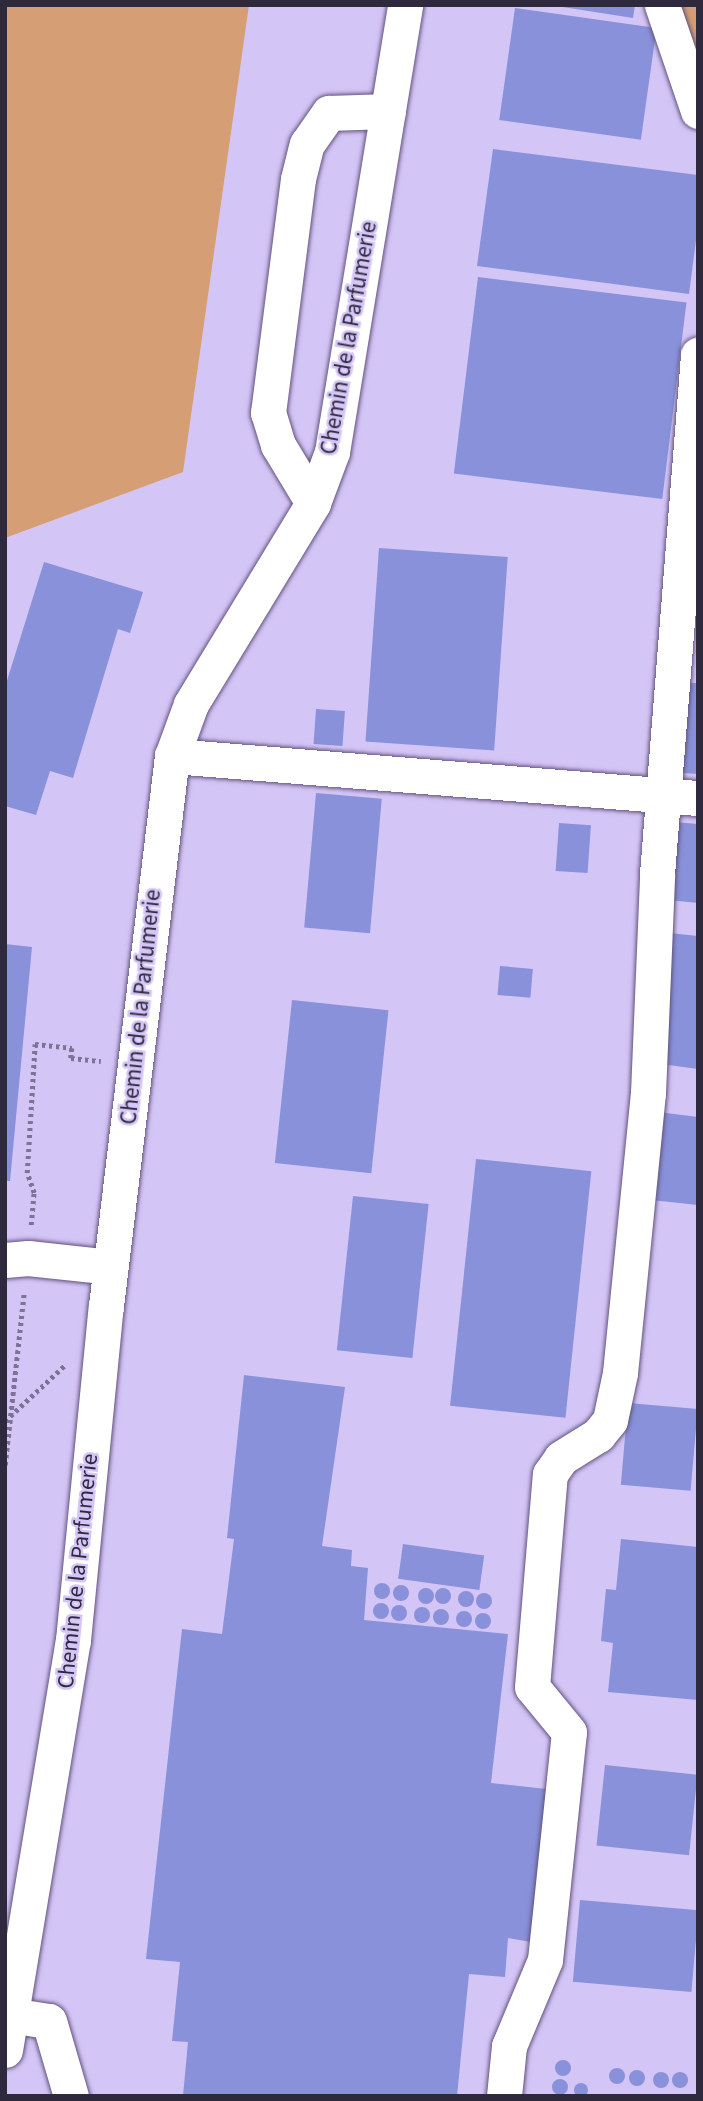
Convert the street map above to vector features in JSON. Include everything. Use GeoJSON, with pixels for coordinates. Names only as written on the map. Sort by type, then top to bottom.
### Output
{"type":"FeatureCollection","features":[{"type":"Feature","properties":{"kind":"lane","name":"Chemin de la Parfumerie"},"geometry":{"type":"LineString","coordinates":[[5,2050],[73,1640],[163,802],[172,756],[191,704],[313,503],[332,453],[405,5]]}},
{"type":"Feature","properties":{"kind":"lane"},"geometry":{"type":"LineString","coordinates":[[662,5],[698,111]]}},
{"type":"Feature","properties":{"kind":"lane"},"geometry":{"type":"LineString","coordinates":[[313,503],[278,445],[268,413],[298,179],[307,144],[329,113],[388,111]]}},
{"type":"Feature","properties":{"kind":"lane"},"geometry":{"type":"LineString","coordinates":[[504,2096],[509,2046],[545,1960],[569,1732],[532,1687],[550,1474],[561,1458],[598,1435],[610,1420],[620,1373],[648,1093],[657,874],[682,798],[698,355]]}},
{"type":"Feature","properties":{"kind":"lane"},"geometry":{"type":"LineString","coordinates":[[172,756],[682,798]]}},
{"type":"Feature","properties":{"kind":"lane"},"geometry":{"type":"LineString","coordinates":[[17,1259],[111,1267]]}},
{"type":"Feature","properties":{"kind":"lane"},"geometry":{"type":"LineString","coordinates":[[10,2015],[49,2021],[71,2096]]}},
{"type":"Feature","properties":{"kind":"path"},"geometry":{"type":"LineString","coordinates":[[5,1465],[10,1416],[17,1259],[34,1194],[27,1173],[35,1044],[72,1048],[71,1058],[100,1061]]}},
{"type":"Feature","properties":{"kind":"path"},"geometry":{"type":"LineString","coordinates":[[5,1421],[68,1361]]}},
{"type":"Feature","properties":{"kind":"shaded area"},"geometry":{"type":"Polygon","coordinates":[[[5,5],[249,5],[183,472],[5,538],[5,5]]]}},
{"type":"Feature","properties":{"kind":"shaded area"},"geometry":{"type":"Polygon","coordinates":[[[671,5],[698,5],[698,79],[671,5]]]}},
{"type":"Feature","properties":{"kind":"building"},"geometry":{"type":"Polygon","coordinates":[[[550,5],[635,5],[633,18],[550,5]]]}},
{"type":"Feature","properties":{"kind":"building"},"geometry":{"type":"Polygon","coordinates":[[[515,8],[657,28],[641,140],[499,120],[515,8]]]}},
{"type":"Feature","properties":{"kind":"building"},"geometry":{"type":"Polygon","coordinates":[[[493,149],[698,175],[698,225],[689,294],[477,266],[493,149]]]}},
{"type":"Feature","properties":{"kind":"building"},"geometry":{"type":"Polygon","coordinates":[[[478,277],[686,303],[662,499],[454,474],[478,277]]]}},
{"type":"Feature","properties":{"kind":"building"},"geometry":{"type":"Polygon","coordinates":[[[379,548],[508,557],[494,751],[365,742],[379,548]]]}},
{"type":"Feature","properties":{"kind":"building"},"geometry":{"type":"Polygon","coordinates":[[[44,562],[143,592],[130,633],[118,629],[73,778],[50,771],[36,815],[5,806],[5,687],[44,562]]]}},
{"type":"Feature","properties":{"kind":"building"},"geometry":{"type":"Polygon","coordinates":[[[688,683],[698,683],[698,774],[682,773],[688,683]]]}},
{"type":"Feature","properties":{"kind":"building"},"geometry":{"type":"Polygon","coordinates":[[[316,709],[345,711],[342,746],[314,744],[316,709]]]}},
{"type":"Feature","properties":{"kind":"building"},"geometry":{"type":"Polygon","coordinates":[[[316,793],[382,799],[370,933],[304,927],[316,793]]]}},
{"type":"Feature","properties":{"kind":"building"},"geometry":{"type":"Polygon","coordinates":[[[674,822],[698,824],[698,903],[669,900],[674,822]]]}},
{"type":"Feature","properties":{"kind":"building"},"geometry":{"type":"Polygon","coordinates":[[[559,823],[591,825],[588,873],[556,871],[559,823]]]}},
{"type":"Feature","properties":{"kind":"building"},"geometry":{"type":"Polygon","coordinates":[[[669,933],[698,936],[698,1069],[661,1064],[669,933]]]}},
{"type":"Feature","properties":{"kind":"building"},"geometry":{"type":"Polygon","coordinates":[[[5,944],[32,947],[10,1181],[5,1181],[5,944]]]}},
{"type":"Feature","properties":{"kind":"building"},"geometry":{"type":"Polygon","coordinates":[[[500,966],[533,969],[530,998],[497,995],[500,966]]]}},
{"type":"Feature","properties":{"kind":"building"},"geometry":{"type":"Polygon","coordinates":[[[292,1000],[388,1010],[371,1173],[275,1163],[292,1000]]]}},
{"type":"Feature","properties":{"kind":"building"},"geometry":{"type":"Polygon","coordinates":[[[658,1112],[698,1117],[698,1205],[651,1200],[658,1112]]]}},
{"type":"Feature","properties":{"kind":"building"},"geometry":{"type":"Polygon","coordinates":[[[476,1159],[591,1171],[565,1418],[450,1406],[476,1159]]]}},
{"type":"Feature","properties":{"kind":"building"},"geometry":{"type":"Polygon","coordinates":[[[353,1196],[429,1204],[412,1358],[337,1350],[353,1196]]]}},
{"type":"Feature","properties":{"kind":"building"},"geometry":{"type":"Polygon","coordinates":[[[244,1375],[345,1387],[322,1546],[352,1550],[351,1566],[368,1568],[364,1620],[508,1634],[491,1783],[546,1789],[531,1942],[508,1938],[505,1977],[469,1974],[457,2096],[183,2096],[188,2042],[172,2041],[180,1962],[146,1959],[182,1629],[222,1634],[234,1539],[227,1538],[244,1375]]]}},
{"type":"Feature","properties":{"kind":"building"},"geometry":{"type":"Polygon","coordinates":[[[628,1403],[698,1409],[691,1491],[621,1485],[628,1403]]]}},
{"type":"Feature","properties":{"kind":"building"},"geometry":{"type":"Polygon","coordinates":[[[621,1539],[698,1547],[698,1700],[608,1692],[613,1643],[601,1641],[606,1589],[616,1590],[621,1539]]]}},
{"type":"Feature","properties":{"kind":"building"},"geometry":{"type":"Polygon","coordinates":[[[403,1544],[484,1555],[479,1590],[398,1579],[403,1544]]]}},
{"type":"Feature","properties":{"kind":"building"},"geometry":{"type":"Polygon","coordinates":[[[382,1583],[390,1591],[382,1599],[374,1591],[382,1583]]]}},
{"type":"Feature","properties":{"kind":"building"},"geometry":{"type":"Polygon","coordinates":[[[401,1585],[409,1593],[401,1601],[393,1593],[401,1585]]]}},
{"type":"Feature","properties":{"kind":"building"},"geometry":{"type":"Polygon","coordinates":[[[426,1588],[434,1596],[426,1604],[418,1596],[426,1588]]]}},
{"type":"Feature","properties":{"kind":"building"},"geometry":{"type":"Polygon","coordinates":[[[443,1588],[451,1596],[443,1604],[435,1596],[443,1588]]]}},
{"type":"Feature","properties":{"kind":"building"},"geometry":{"type":"Polygon","coordinates":[[[466,1591],[474,1599],[466,1607],[458,1599],[466,1591]]]}},
{"type":"Feature","properties":{"kind":"building"},"geometry":{"type":"Polygon","coordinates":[[[484,1593],[492,1601],[484,1609],[476,1601],[484,1593]]]}},
{"type":"Feature","properties":{"kind":"building"},"geometry":{"type":"Polygon","coordinates":[[[381,1603],[389,1611],[381,1619],[373,1611],[381,1603]]]}},
{"type":"Feature","properties":{"kind":"building"},"geometry":{"type":"Polygon","coordinates":[[[399,1605],[407,1613],[399,1621],[391,1613],[399,1605]]]}},
{"type":"Feature","properties":{"kind":"building"},"geometry":{"type":"Polygon","coordinates":[[[422,1607],[430,1615],[422,1623],[414,1615],[422,1607]]]}},
{"type":"Feature","properties":{"kind":"building"},"geometry":{"type":"Polygon","coordinates":[[[441,1609],[449,1617],[441,1625],[433,1617],[441,1609]]]}},
{"type":"Feature","properties":{"kind":"building"},"geometry":{"type":"Polygon","coordinates":[[[464,1611],[472,1619],[464,1627],[456,1619],[464,1611]]]}},
{"type":"Feature","properties":{"kind":"building"},"geometry":{"type":"Polygon","coordinates":[[[483,1613],[491,1621],[483,1629],[475,1621],[483,1613]]]}},
{"type":"Feature","properties":{"kind":"building"},"geometry":{"type":"Polygon","coordinates":[[[605,1765],[697,1775],[689,1855],[597,1846],[605,1765]]]}},
{"type":"Feature","properties":{"kind":"building"},"geometry":{"type":"Polygon","coordinates":[[[580,1900],[698,1910],[691,1992],[573,1982],[580,1900]]]}},
{"type":"Feature","properties":{"kind":"building"},"geometry":{"type":"Polygon","coordinates":[[[563,2060],[571,2068],[563,2076],[555,2068],[563,2060]]]}},
{"type":"Feature","properties":{"kind":"building"},"geometry":{"type":"Polygon","coordinates":[[[617,2068],[625,2076],[617,2084],[609,2076],[617,2068]]]}},
{"type":"Feature","properties":{"kind":"building"},"geometry":{"type":"Polygon","coordinates":[[[637,2070],[645,2078],[637,2086],[629,2078],[637,2070]]]}},
{"type":"Feature","properties":{"kind":"building"},"geometry":{"type":"Polygon","coordinates":[[[661,2072],[669,2080],[661,2088],[653,2080],[661,2072]]]}},
{"type":"Feature","properties":{"kind":"building"},"geometry":{"type":"Polygon","coordinates":[[[680,2072],[688,2080],[680,2088],[672,2080],[680,2072]]]}},
{"type":"Feature","properties":{"kind":"building"},"geometry":{"type":"Polygon","coordinates":[[[560,2079],[568,2087],[560,2095],[552,2087],[560,2079]]]}},
{"type":"Feature","properties":{"kind":"building"},"geometry":{"type":"Polygon","coordinates":[[[578,2083],[584,2083],[588,2090],[584,2097],[578,2097],[574,2093],[574,2087],[578,2083]]]}}]}
